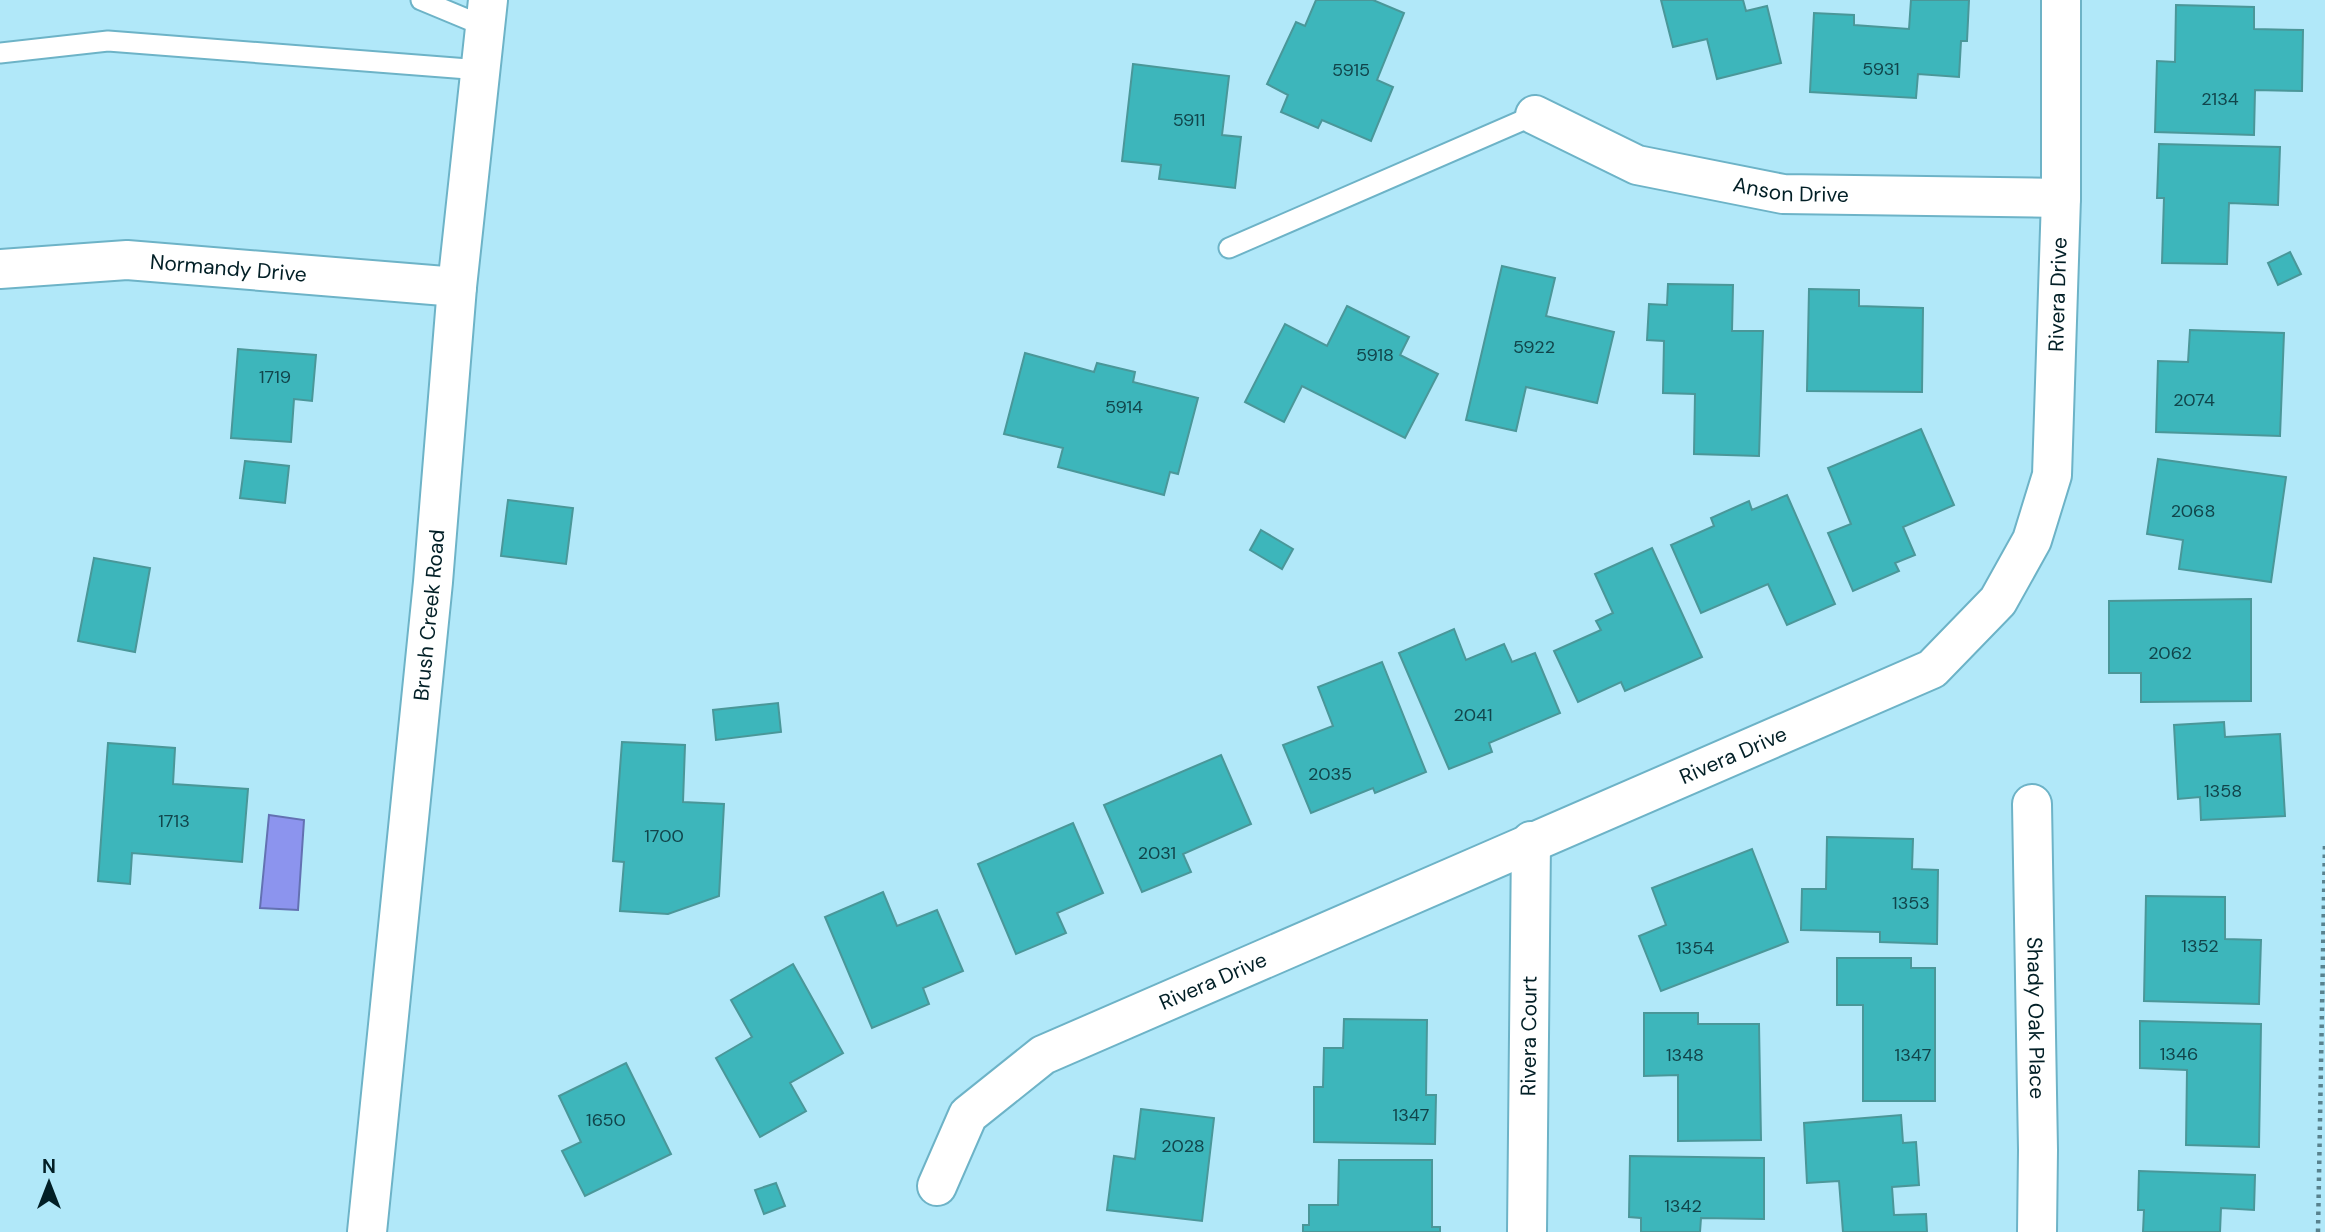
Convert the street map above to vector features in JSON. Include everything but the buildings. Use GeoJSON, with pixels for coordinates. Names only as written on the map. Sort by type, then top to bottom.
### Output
{"type":"FeatureCollection","features":[{"type":"Feature","properties":{"kind":"street","name":"Rivera Drive"},"geometry":{"type":"LineString","coordinates":[[937,1186],[968,1115],[1043,1055],[1932,669],[1998,601],[2032,540],[2052,475],[2061,198],[2061,0]]}},
{"type":"Feature","properties":{"kind":"street","name":"Brush Creek Road"},"geometry":{"type":"LineString","coordinates":[[368,1232],[433,583],[457,287],[487,13]]}},
{"type":"Feature","properties":{"kind":"street","name":"Anson Drive"},"geometry":{"type":"LineString","coordinates":[[1535,115],[1637,166],[1783,194],[2061,198]]}},
{"type":"Feature","properties":{"kind":"street","name":"Normandy Drive"},"geometry":{"type":"LineString","coordinates":[[0,268],[127,260],[457,287]]}},
{"type":"Feature","properties":{"kind":"street","name":"Shady Oak Place"},"geometry":{"type":"LineString","coordinates":[[2032,804],[2039,1150],[2037,1232]]}},
{"type":"Feature","properties":{"kind":"street","name":"Rivera Court"},"geometry":{"type":"LineString","coordinates":[[1527,1232],[1531,841]]}},
{"type":"Feature","properties":{"kind":"lane"},"geometry":{"type":"LineString","coordinates":[[421,0],[487,13]]}},
{"type":"Feature","properties":{"kind":"lane"},"geometry":{"type":"LineString","coordinates":[[0,53],[108,41],[481,70]]}},
{"type":"Feature","properties":{"kind":"lane"},"geometry":{"type":"LineString","coordinates":[[1229,248],[1535,115]]}},
{"type":"Feature","properties":{"kind":"path"},"geometry":{"type":"LineString","coordinates":[[2318,1232],[2325,842]]}},
{"type":"Feature","properties":{"kind":"water"},"geometry":{"type":"Polygon","coordinates":[[[269,815],[304,820],[298,910],[260,908],[269,815]]]}}]}
